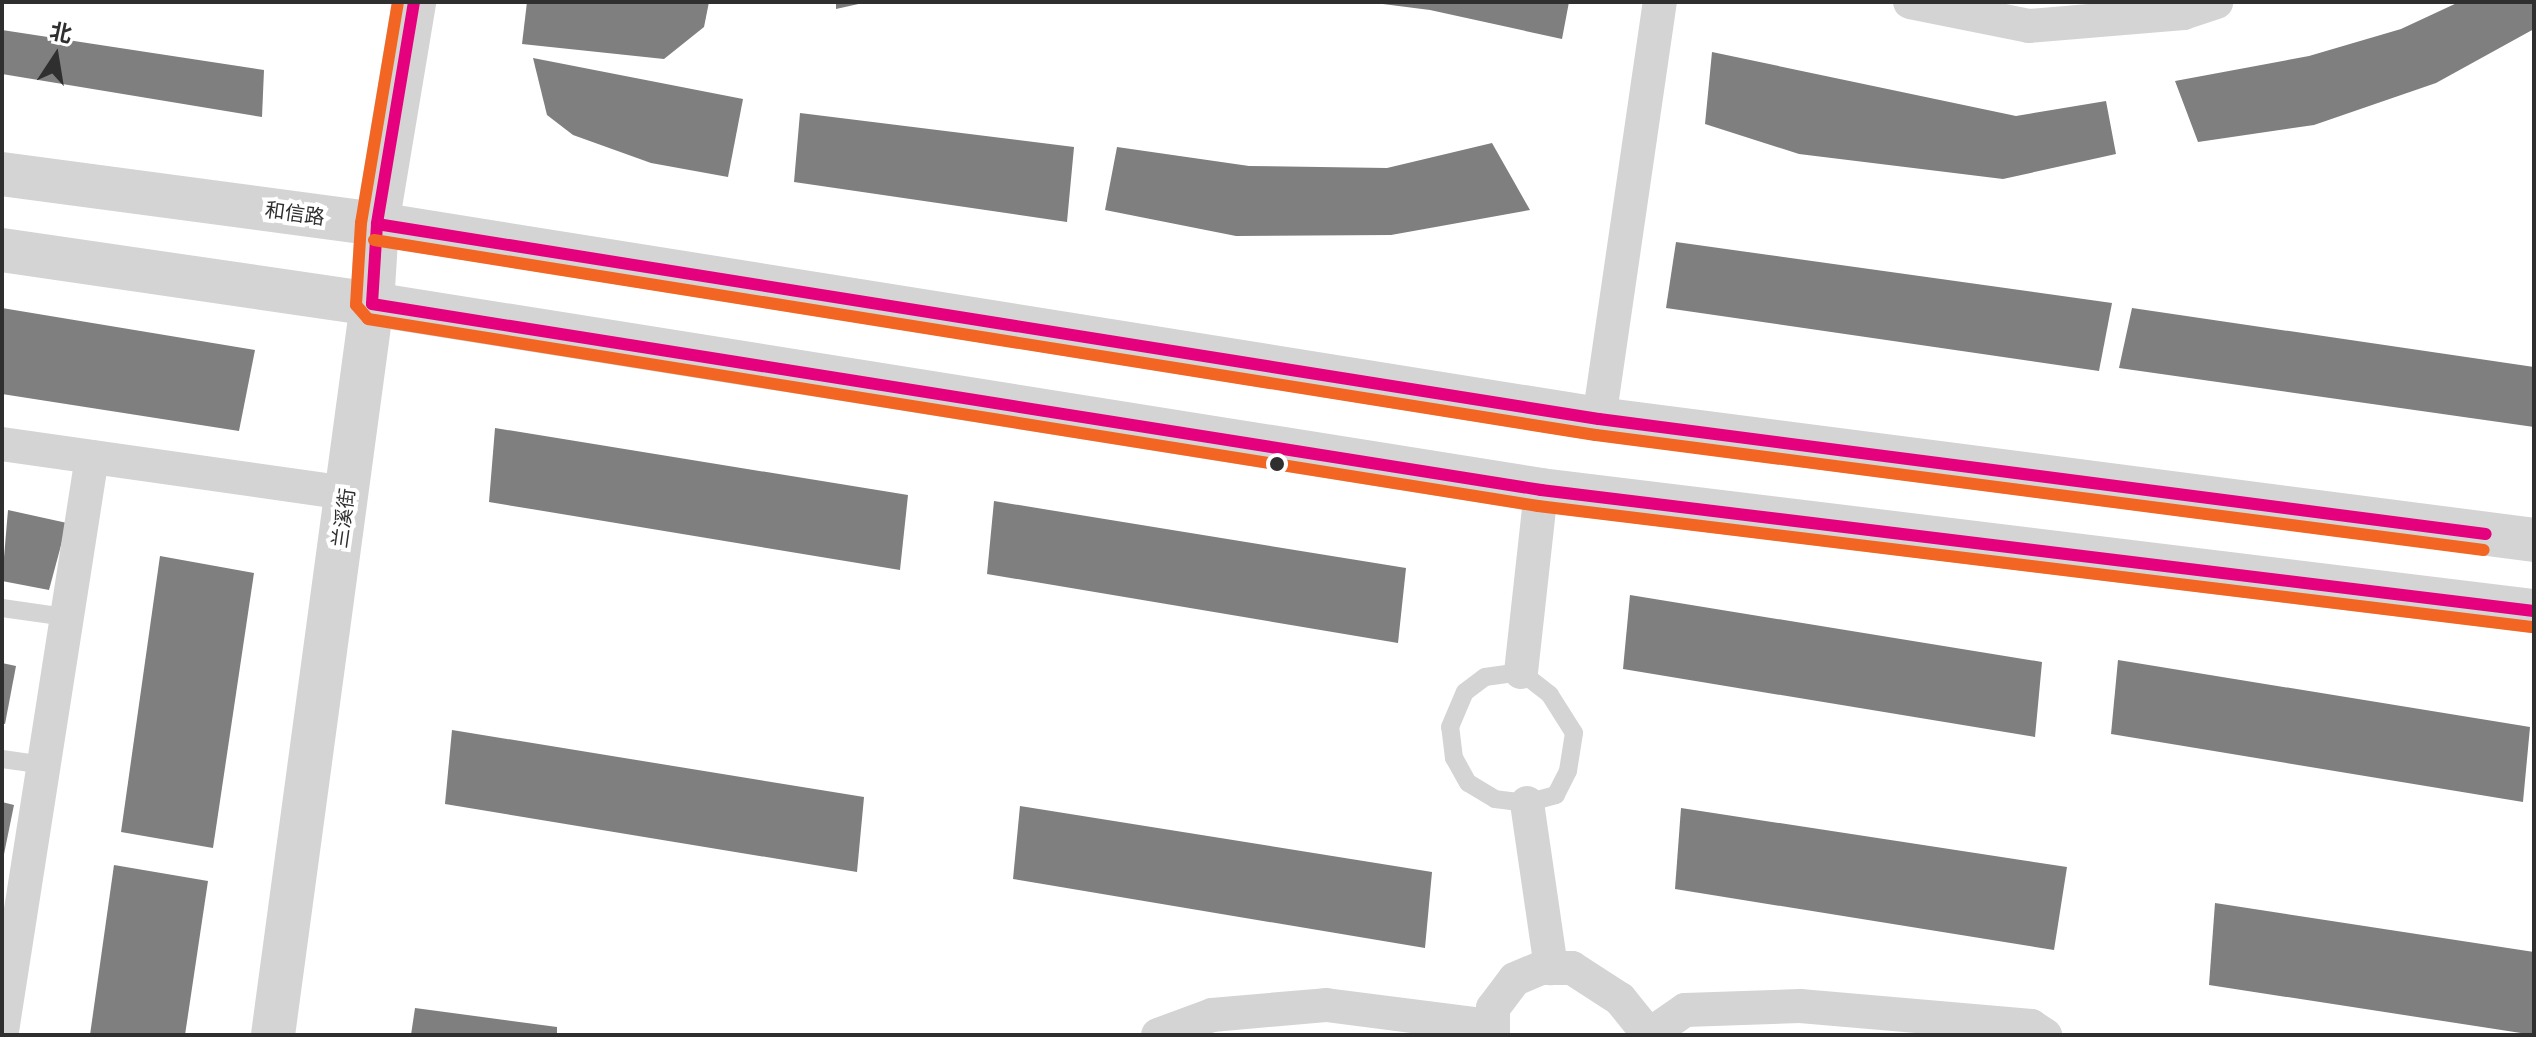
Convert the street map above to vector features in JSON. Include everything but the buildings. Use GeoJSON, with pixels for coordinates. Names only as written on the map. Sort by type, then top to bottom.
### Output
{"type":"FeatureCollection","features":[{"type":"Feature","properties":{"kind":"street","name":"兰溪街"},"geometry":{"type":"LineString","coordinates":[[273,1035],[372,304],[377,224],[414,2]]}},
{"type":"Feature","properties":{"kind":"street"},"geometry":{"type":"LineString","coordinates":[[1599,419],[1660,2]]}},
{"type":"Feature","properties":{"kind":"street"},"geometry":{"type":"LineString","coordinates":[[1910,2],[2029,26],[2183,13],[2216,2]]}},
{"type":"Feature","properties":{"kind":"street","name":"和信路"},"geometry":{"type":"LineString","coordinates":[[2,174],[377,224],[1599,419],[2534,540]]}},
{"type":"Feature","properties":{"kind":"street"},"geometry":{"type":"LineString","coordinates":[[2,250],[372,304],[1541,490],[2534,611]]}},
{"type":"Feature","properties":{"kind":"street"},"geometry":{"type":"LineString","coordinates":[[2,444],[346,493]]}},
{"type":"Feature","properties":{"kind":"street"},"geometry":{"type":"LineString","coordinates":[[2,1031],[12,898],[44,765],[92,457]]}},
{"type":"Feature","properties":{"kind":"street"},"geometry":{"type":"LineString","coordinates":[[1521,672],[1541,490]]}},
{"type":"Feature","properties":{"kind":"street"},"geometry":{"type":"LineString","coordinates":[[1527,803],[1551,968]]}},
{"type":"Feature","properties":{"kind":"street"},"geometry":{"type":"LineString","coordinates":[[1158,1035],[1212,1015],[1326,1005],[1491,1031],[1493,1008],[1515,979],[1551,968],[1572,968],[1602,984],[1639,1017],[1649,1035],[1685,1010],[1800,1006],[2031,1026],[2045,1035]]}},
{"type":"Feature","properties":{"kind":"lane"},"geometry":{"type":"LineString","coordinates":[[2,608],[66,617]]}},
{"type":"Feature","properties":{"kind":"lane"},"geometry":{"type":"LineString","coordinates":[[1521,672],[1550,695],[1574,733],[1568,771],[1556,795],[1527,803],[1495,799],[1468,783],[1454,758],[1450,727],[1465,692],[1485,677],[1521,672]]}},
{"type":"Feature","properties":{"kind":"lane"},"geometry":{"type":"LineString","coordinates":[[2,759],[44,765]]}},
{"type":"Feature","properties":{"kind":"transit line"},"geometry":{"type":"LineString","coordinates":[[398,2],[361,223],[356,305],[368,319],[1538,506],[2532,627]]}},
{"type":"Feature","properties":{"kind":"transit line"},"geometry":{"type":"LineString","coordinates":[[414,2],[377,224],[372,304],[1541,490],[2534,611]]}},
{"type":"Feature","properties":{"kind":"transit line"},"geometry":{"type":"LineString","coordinates":[[377,224],[1599,419],[2486,534]]}},
{"type":"Feature","properties":{"kind":"transit line"},"geometry":{"type":"LineString","coordinates":[[374,240],[1596,435],[2484,550]]}}]}
